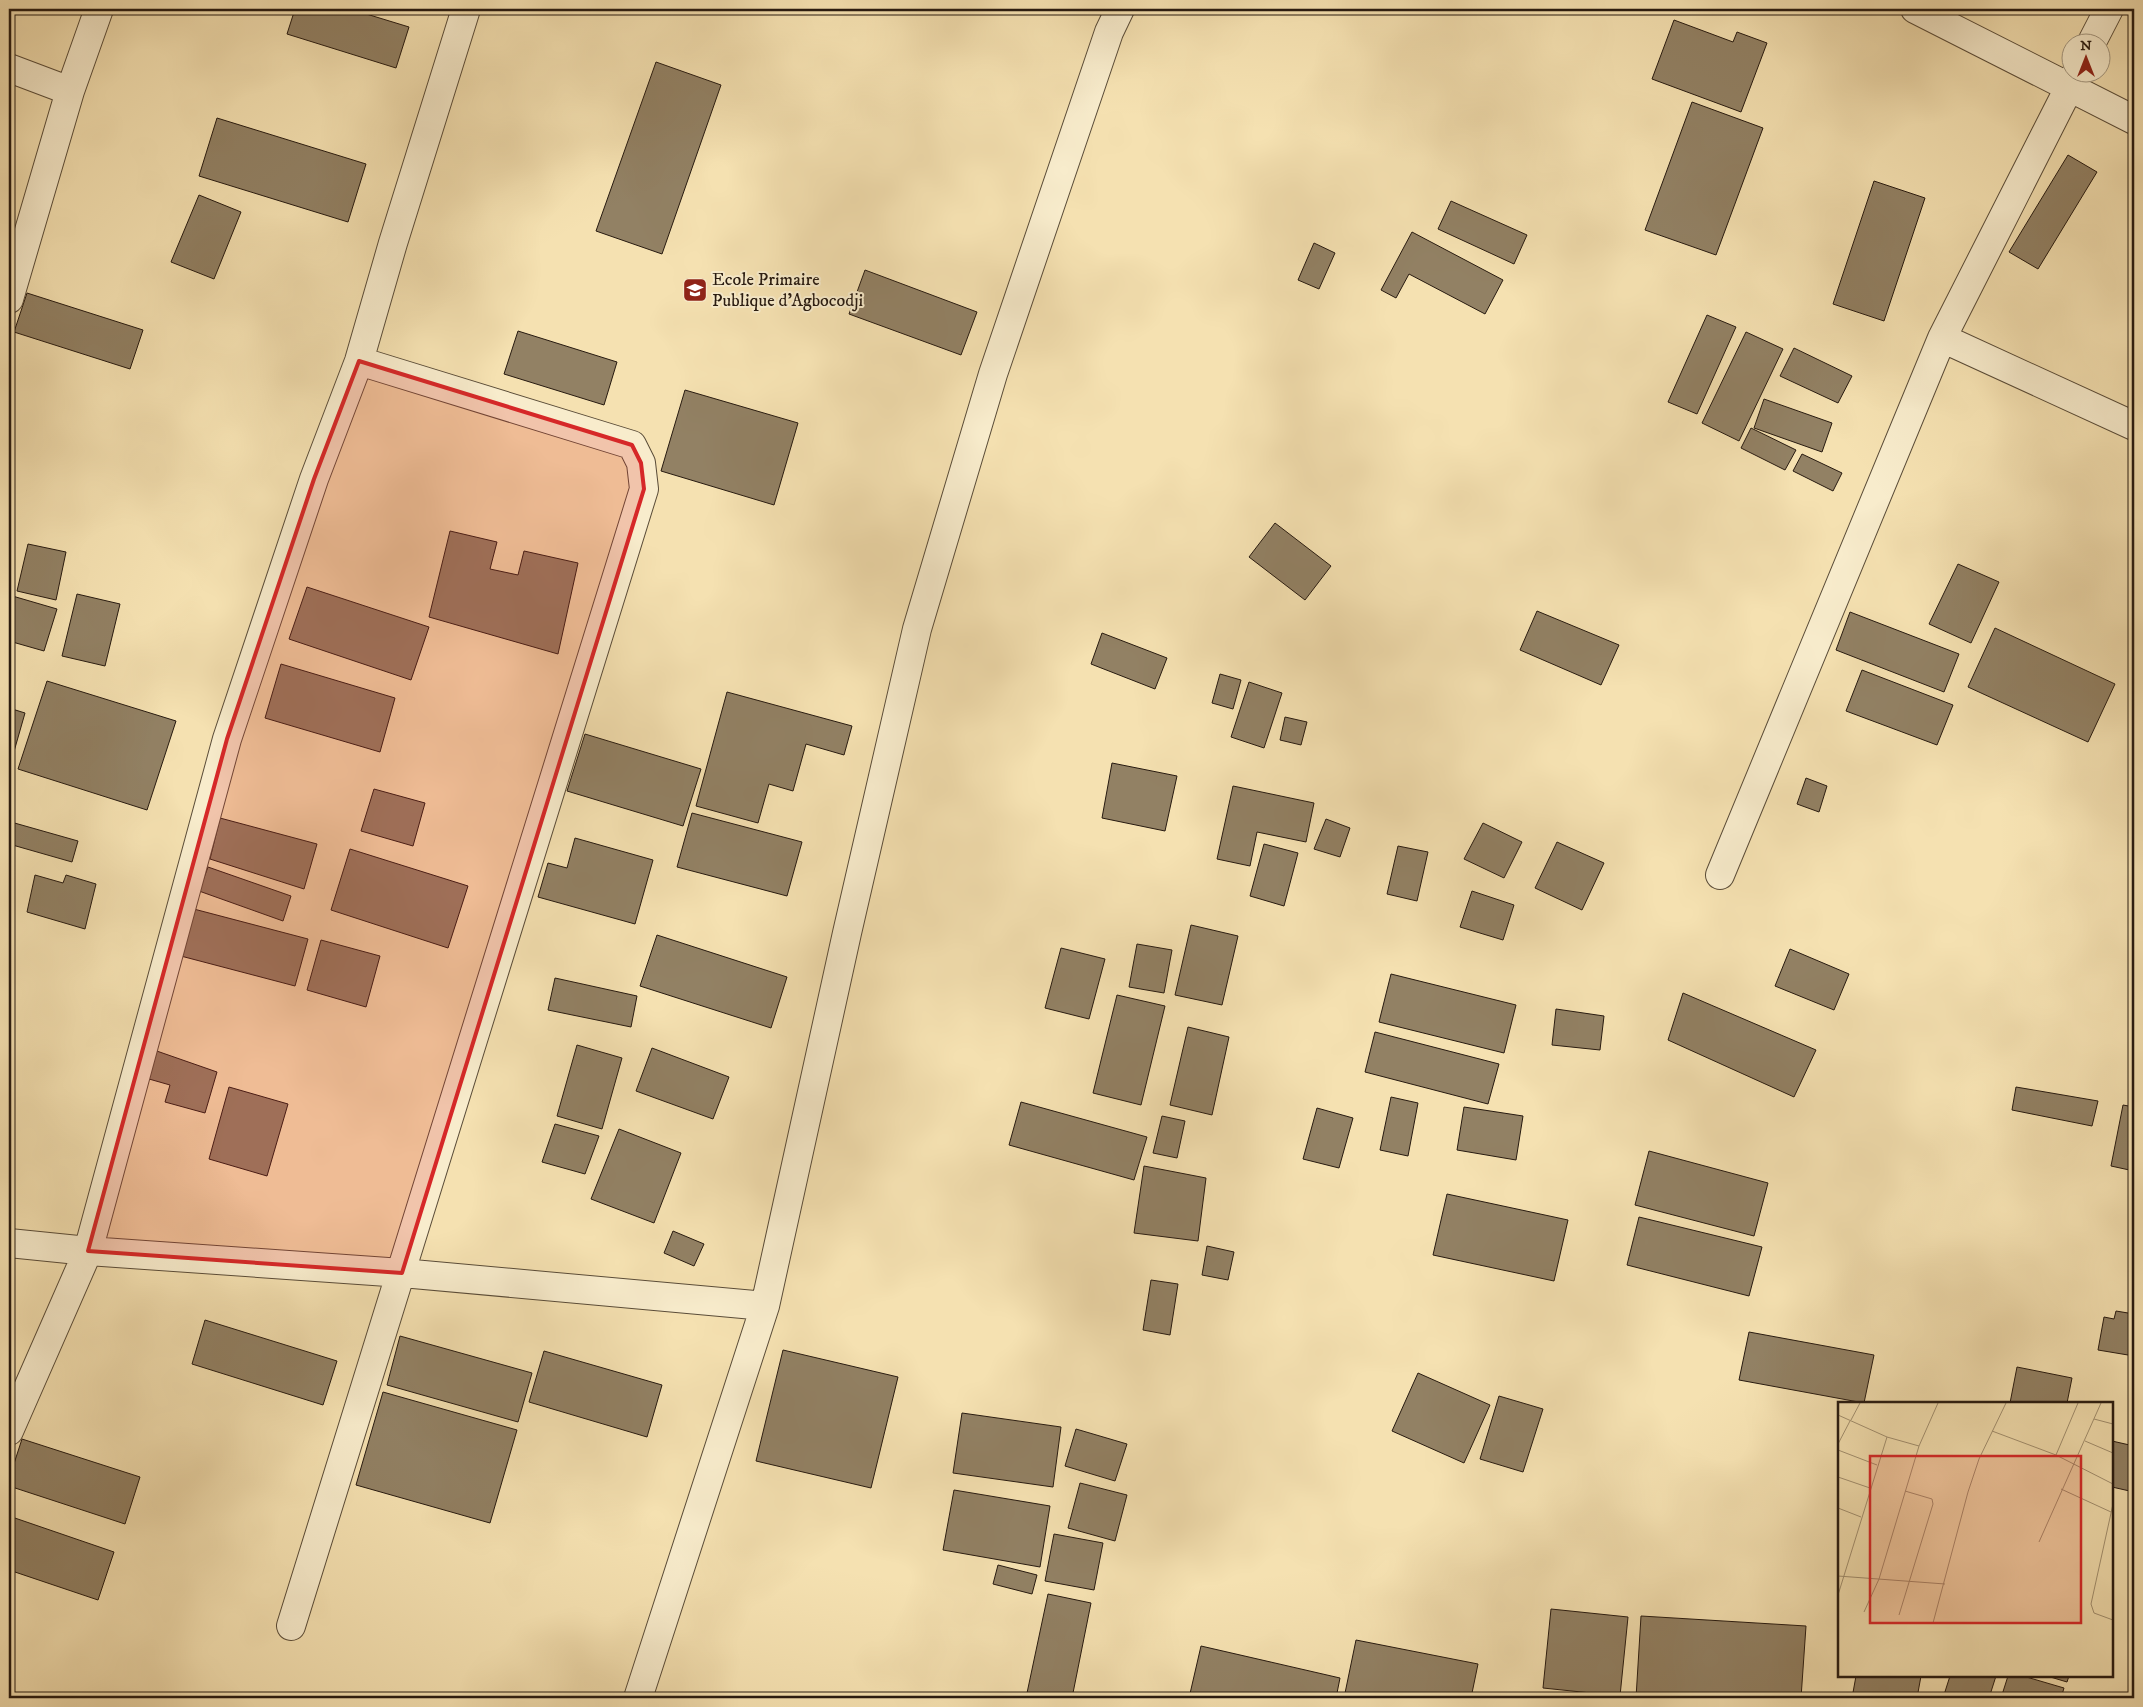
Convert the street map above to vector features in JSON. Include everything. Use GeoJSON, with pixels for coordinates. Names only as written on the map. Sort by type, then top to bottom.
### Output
{"type":"FeatureCollection","features":[{"type":"Feature","properties":{"kind":"street"},"geometry":{"type":"LineString","coordinates":[[9,299],[70,91],[98,9]]}},
{"type":"Feature","properties":{"kind":"street"},"geometry":{"type":"LineString","coordinates":[[9,1431],[88,1250],[227,739],[314,480],[359,361],[393,243],[466,9]]}},
{"type":"Feature","properties":{"kind":"street"},"geometry":{"type":"LineString","coordinates":[[638,1698],[765,1306],[847,933],[917,629],[993,374],[1109,32],[1120,9]]}},
{"type":"Feature","properties":{"kind":"street"},"geometry":{"type":"LineString","coordinates":[[1915,9],[2060,74]]}},
{"type":"Feature","properties":{"kind":"street"},"geometry":{"type":"LineString","coordinates":[[2097,32],[2109,9]]}},
{"type":"Feature","properties":{"kind":"street"},"geometry":{"type":"LineString","coordinates":[[9,68],[70,91]]}},
{"type":"Feature","properties":{"kind":"street"},"geometry":{"type":"LineString","coordinates":[[1720,875],[1942,338],[2072,82]]}},
{"type":"Feature","properties":{"kind":"street"},"geometry":{"type":"LineString","coordinates":[[2076,82],[2134,120]]}},
{"type":"Feature","properties":{"kind":"street"},"geometry":{"type":"LineString","coordinates":[[1942,338],[2134,426]]}},
{"type":"Feature","properties":{"kind":"street"},"geometry":{"type":"LineString","coordinates":[[291,1626],[644,489],[641,463],[632,446],[359,361]]}},
{"type":"Feature","properties":{"kind":"street"},"geometry":{"type":"LineString","coordinates":[[9,1243],[402,1273],[765,1306]]}},
{"type":"Feature","properties":{"kind":"highlighted area"},"geometry":{"type":"Polygon","coordinates":[[[359,361],[632,445],[641,463],[644,489],[402,1273],[88,1251],[227,739],[314,479],[359,361]]]}},
{"type":"Feature","properties":{"kind":"building"},"geometry":{"type":"Polygon","coordinates":[[[295,9],[350,9],[409,27],[396,68],[287,34],[295,9]]]}},
{"type":"Feature","properties":{"kind":"building"},"geometry":{"type":"Polygon","coordinates":[[[1674,20],[1733,42],[1737,32],[1767,43],[1741,112],[1652,79],[1674,20]]]}},
{"type":"Feature","properties":{"kind":"building"},"geometry":{"type":"Polygon","coordinates":[[[656,62],[721,85],[662,254],[596,231],[656,62]]]}},
{"type":"Feature","properties":{"kind":"building"},"geometry":{"type":"Polygon","coordinates":[[[1692,102],[1763,128],[1716,255],[1645,230],[1692,102]]]}},
{"type":"Feature","properties":{"kind":"building"},"geometry":{"type":"Polygon","coordinates":[[[217,118],[366,164],[348,222],[199,176],[217,118]]]}},
{"type":"Feature","properties":{"kind":"building"},"geometry":{"type":"Polygon","coordinates":[[[2068,155],[2097,172],[2038,269],[2009,252],[2068,155]]]}},
{"type":"Feature","properties":{"kind":"building"},"geometry":{"type":"Polygon","coordinates":[[[1874,181],[1925,198],[1884,321],[1833,304],[1874,181]]]}},
{"type":"Feature","properties":{"kind":"building"},"geometry":{"type":"Polygon","coordinates":[[[199,195],[241,212],[214,279],[171,262],[199,195]]]}},
{"type":"Feature","properties":{"kind":"building"},"geometry":{"type":"Polygon","coordinates":[[[1451,201],[1527,235],[1514,264],[1438,229],[1451,201]]]}},
{"type":"Feature","properties":{"kind":"building"},"geometry":{"type":"Polygon","coordinates":[[[1412,232],[1503,280],[1485,314],[1409,274],[1396,298],[1381,290],[1412,232]]]}},
{"type":"Feature","properties":{"kind":"building"},"geometry":{"type":"Polygon","coordinates":[[[1314,243],[1335,253],[1319,289],[1298,280],[1314,243]]]}},
{"type":"Feature","properties":{"kind":"building"},"geometry":{"type":"Polygon","coordinates":[[[865,270],[977,312],[961,355],[849,314],[865,270]]]}},
{"type":"Feature","properties":{"kind":"building"},"geometry":{"type":"Polygon","coordinates":[[[27,293],[143,330],[130,369],[14,332],[27,293]]]}},
{"type":"Feature","properties":{"kind":"building"},"geometry":{"type":"Polygon","coordinates":[[[1707,315],[1736,327],[1697,414],[1668,402],[1707,315]]]}},
{"type":"Feature","properties":{"kind":"building"},"geometry":{"type":"Polygon","coordinates":[[[518,331],[617,362],[604,405],[504,374],[518,331]]]}},
{"type":"Feature","properties":{"kind":"building"},"geometry":{"type":"Polygon","coordinates":[[[1746,332],[1783,349],[1739,441],[1702,423],[1746,332]]]}},
{"type":"Feature","properties":{"kind":"building"},"geometry":{"type":"Polygon","coordinates":[[[1794,348],[1852,376],[1838,403],[1780,376],[1794,348]]]}},
{"type":"Feature","properties":{"kind":"building"},"geometry":{"type":"Polygon","coordinates":[[[685,390],[798,423],[774,505],[661,471],[685,390]]]}},
{"type":"Feature","properties":{"kind":"building"},"geometry":{"type":"Polygon","coordinates":[[[1764,399],[1832,423],[1822,452],[1754,428],[1764,399]]]}},
{"type":"Feature","properties":{"kind":"building"},"geometry":{"type":"Polygon","coordinates":[[[1751,428],[1796,450],[1785,470],[1741,448],[1751,428]]]}},
{"type":"Feature","properties":{"kind":"building"},"geometry":{"type":"Polygon","coordinates":[[[1802,454],[1842,473],[1833,491],[1793,471],[1802,454]]]}},
{"type":"Feature","properties":{"kind":"building"},"geometry":{"type":"Polygon","coordinates":[[[1275,523],[1331,566],[1305,600],[1249,557],[1275,523]]]}},
{"type":"Feature","properties":{"kind":"building"},"geometry":{"type":"Polygon","coordinates":[[[450,531],[497,542],[490,569],[518,575],[524,551],[578,563],[558,654],[429,617],[450,531]]]}},
{"type":"Feature","properties":{"kind":"building"},"geometry":{"type":"Polygon","coordinates":[[[28,544],[66,552],[56,600],[17,591],[28,544]]]}},
{"type":"Feature","properties":{"kind":"building"},"geometry":{"type":"Polygon","coordinates":[[[1958,564],[1999,582],[1971,643],[1929,624],[1958,564]]]}},
{"type":"Feature","properties":{"kind":"building"},"geometry":{"type":"Polygon","coordinates":[[[307,587],[429,627],[411,680],[289,639],[307,587]]]}},
{"type":"Feature","properties":{"kind":"building"},"geometry":{"type":"Polygon","coordinates":[[[77,594],[120,604],[105,666],[62,656],[77,594]]]}},
{"type":"Feature","properties":{"kind":"building"},"geometry":{"type":"Polygon","coordinates":[[[9,595],[57,609],[44,651],[9,641],[9,595]]]}},
{"type":"Feature","properties":{"kind":"building"},"geometry":{"type":"Polygon","coordinates":[[[1537,611],[1619,645],[1601,685],[1520,650],[1537,611]]]}},
{"type":"Feature","properties":{"kind":"building"},"geometry":{"type":"Polygon","coordinates":[[[1850,612],[1959,654],[1944,692],[1836,650],[1850,612]]]}},
{"type":"Feature","properties":{"kind":"building"},"geometry":{"type":"Polygon","coordinates":[[[1995,628],[2115,684],[2088,742],[1968,687],[1995,628]]]}},
{"type":"Feature","properties":{"kind":"building"},"geometry":{"type":"Polygon","coordinates":[[[1102,633],[1167,658],[1155,689],[1091,664],[1102,633]]]}},
{"type":"Feature","properties":{"kind":"building"},"geometry":{"type":"Polygon","coordinates":[[[281,664],[395,698],[380,752],[265,718],[281,664]]]}},
{"type":"Feature","properties":{"kind":"building"},"geometry":{"type":"Polygon","coordinates":[[[1862,670],[1953,705],[1937,745],[1846,711],[1862,670]]]}},
{"type":"Feature","properties":{"kind":"building"},"geometry":{"type":"Polygon","coordinates":[[[1220,674],[1241,680],[1233,709],[1212,703],[1220,674]]]}},
{"type":"Feature","properties":{"kind":"building"},"geometry":{"type":"Polygon","coordinates":[[[47,681],[176,721],[147,810],[18,769],[47,681]]]}},
{"type":"Feature","properties":{"kind":"building"},"geometry":{"type":"Polygon","coordinates":[[[1249,682],[1282,693],[1264,748],[1231,737],[1249,682]]]}},
{"type":"Feature","properties":{"kind":"building"},"geometry":{"type":"Polygon","coordinates":[[[727,692],[852,726],[844,755],[806,744],[793,791],[769,784],[758,823],[696,806],[727,692]]]}},
{"type":"Feature","properties":{"kind":"building"},"geometry":{"type":"Polygon","coordinates":[[[9,708],[25,713],[11,762],[9,761],[9,708]]]}},
{"type":"Feature","properties":{"kind":"building"},"geometry":{"type":"Polygon","coordinates":[[[1285,717],[1307,722],[1301,745],[1280,740],[1285,717]]]}},
{"type":"Feature","properties":{"kind":"building"},"geometry":{"type":"Polygon","coordinates":[[[585,734],[701,769],[683,826],[567,791],[585,734]]]}},
{"type":"Feature","properties":{"kind":"building"},"geometry":{"type":"Polygon","coordinates":[[[1112,763],[1177,776],[1165,831],[1102,818],[1112,763]]]}},
{"type":"Feature","properties":{"kind":"building"},"geometry":{"type":"Polygon","coordinates":[[[1806,778],[1827,786],[1819,812],[1797,804],[1806,778]]]}},
{"type":"Feature","properties":{"kind":"building"},"geometry":{"type":"Polygon","coordinates":[[[1233,786],[1314,803],[1306,842],[1257,832],[1250,866],[1217,859],[1233,786]]]}},
{"type":"Feature","properties":{"kind":"building"},"geometry":{"type":"Polygon","coordinates":[[[374,789],[425,803],[413,846],[361,831],[374,789]]]}},
{"type":"Feature","properties":{"kind":"building"},"geometry":{"type":"Polygon","coordinates":[[[9,811],[14,813],[11,822],[78,841],[72,862],[9,844],[9,811]]]}},
{"type":"Feature","properties":{"kind":"building"},"geometry":{"type":"Polygon","coordinates":[[[692,813],[802,842],[787,896],[677,867],[692,813]]]}},
{"type":"Feature","properties":{"kind":"building"},"geometry":{"type":"Polygon","coordinates":[[[220,818],[317,844],[304,889],[210,859],[220,818]]]}},
{"type":"Feature","properties":{"kind":"building"},"geometry":{"type":"Polygon","coordinates":[[[1326,819],[1350,828],[1340,857],[1314,849],[1326,819]]]}},
{"type":"Feature","properties":{"kind":"building"},"geometry":{"type":"Polygon","coordinates":[[[1483,823],[1522,842],[1504,878],[1464,859],[1483,823]]]}},
{"type":"Feature","properties":{"kind":"building"},"geometry":{"type":"Polygon","coordinates":[[[575,838],[653,860],[635,924],[538,897],[548,863],[567,868],[575,838]]]}},
{"type":"Feature","properties":{"kind":"building"},"geometry":{"type":"Polygon","coordinates":[[[1557,842],[1604,863],[1582,910],[1535,888],[1557,842]]]}},
{"type":"Feature","properties":{"kind":"building"},"geometry":{"type":"Polygon","coordinates":[[[1264,844],[1298,853],[1284,906],[1250,896],[1264,844]]]}},
{"type":"Feature","properties":{"kind":"building"},"geometry":{"type":"Polygon","coordinates":[[[1398,846],[1428,852],[1417,901],[1387,894],[1398,846]]]}},
{"type":"Feature","properties":{"kind":"building"},"geometry":{"type":"Polygon","coordinates":[[[350,849],[468,886],[448,948],[331,910],[350,849]]]}},
{"type":"Feature","properties":{"kind":"building"},"geometry":{"type":"Polygon","coordinates":[[[208,867],[291,896],[283,921],[199,891],[208,867]]]}},
{"type":"Feature","properties":{"kind":"building"},"geometry":{"type":"Polygon","coordinates":[[[35,875],[63,883],[66,875],[96,884],[85,929],[27,912],[35,875]]]}},
{"type":"Feature","properties":{"kind":"building"},"geometry":{"type":"Polygon","coordinates":[[[1472,891],[1514,905],[1503,940],[1460,927],[1472,891]]]}},
{"type":"Feature","properties":{"kind":"building"},"geometry":{"type":"Polygon","coordinates":[[[190,908],[308,939],[295,986],[177,955],[190,908]]]}},
{"type":"Feature","properties":{"kind":"building"},"geometry":{"type":"Polygon","coordinates":[[[1191,925],[1238,936],[1222,1005],[1175,995],[1191,925]]]}},
{"type":"Feature","properties":{"kind":"building"},"geometry":{"type":"Polygon","coordinates":[[[657,935],[787,977],[771,1028],[640,986],[657,935]]]}},
{"type":"Feature","properties":{"kind":"building"},"geometry":{"type":"Polygon","coordinates":[[[321,940],[380,956],[366,1007],[307,990],[321,940]]]}},
{"type":"Feature","properties":{"kind":"building"},"geometry":{"type":"Polygon","coordinates":[[[1137,944],[1172,950],[1164,993],[1129,987],[1137,944]]]}},
{"type":"Feature","properties":{"kind":"building"},"geometry":{"type":"Polygon","coordinates":[[[1061,948],[1105,959],[1089,1019],[1045,1008],[1061,948]]]}},
{"type":"Feature","properties":{"kind":"building"},"geometry":{"type":"Polygon","coordinates":[[[1790,949],[1849,974],[1834,1010],[1775,986],[1790,949]]]}},
{"type":"Feature","properties":{"kind":"building"},"geometry":{"type":"Polygon","coordinates":[[[1391,974],[1516,1005],[1504,1053],[1379,1022],[1391,974]]]}},
{"type":"Feature","properties":{"kind":"building"},"geometry":{"type":"Polygon","coordinates":[[[555,978],[637,996],[631,1027],[548,1010],[555,978]]]}},
{"type":"Feature","properties":{"kind":"building"},"geometry":{"type":"Polygon","coordinates":[[[1683,993],[1816,1050],[1794,1097],[1668,1040],[1683,993]]]}},
{"type":"Feature","properties":{"kind":"building"},"geometry":{"type":"Polygon","coordinates":[[[1117,995],[1165,1006],[1141,1105],[1093,1093],[1117,995]]]}},
{"type":"Feature","properties":{"kind":"building"},"geometry":{"type":"Polygon","coordinates":[[[1556,1009],[1604,1016],[1600,1050],[1552,1045],[1556,1009]]]}},
{"type":"Feature","properties":{"kind":"building"},"geometry":{"type":"Polygon","coordinates":[[[1188,1027],[1229,1037],[1212,1115],[1170,1105],[1188,1027]]]}},
{"type":"Feature","properties":{"kind":"building"},"geometry":{"type":"Polygon","coordinates":[[[1375,1032],[1499,1064],[1488,1104],[1365,1072],[1375,1032]]]}},
{"type":"Feature","properties":{"kind":"building"},"geometry":{"type":"Polygon","coordinates":[[[577,1045],[622,1058],[602,1129],[557,1116],[577,1045]]]}},
{"type":"Feature","properties":{"kind":"building"},"geometry":{"type":"Polygon","coordinates":[[[652,1048],[729,1077],[713,1119],[636,1091],[652,1048]]]}},
{"type":"Feature","properties":{"kind":"building"},"geometry":{"type":"Polygon","coordinates":[[[151,1049],[217,1072],[205,1113],[165,1102],[170,1085],[142,1077],[151,1049]]]}},
{"type":"Feature","properties":{"kind":"building"},"geometry":{"type":"Polygon","coordinates":[[[229,1087],[288,1104],[267,1176],[209,1159],[229,1087]]]}},
{"type":"Feature","properties":{"kind":"building"},"geometry":{"type":"Polygon","coordinates":[[[2016,1087],[2098,1101],[2092,1126],[2012,1110],[2016,1087]]]}},
{"type":"Feature","properties":{"kind":"building"},"geometry":{"type":"Polygon","coordinates":[[[1391,1097],[1418,1103],[1408,1156],[1380,1150],[1391,1097]]]}},
{"type":"Feature","properties":{"kind":"building"},"geometry":{"type":"Polygon","coordinates":[[[1021,1102],[1147,1137],[1134,1180],[1009,1145],[1021,1102]]]}},
{"type":"Feature","properties":{"kind":"building"},"geometry":{"type":"Polygon","coordinates":[[[2123,1105],[2134,1107],[2134,1171],[2111,1166],[2123,1105]]]}},
{"type":"Feature","properties":{"kind":"building"},"geometry":{"type":"Polygon","coordinates":[[[1464,1107],[1523,1116],[1516,1160],[1457,1150],[1464,1107]]]}},
{"type":"Feature","properties":{"kind":"building"},"geometry":{"type":"Polygon","coordinates":[[[1317,1108],[1353,1118],[1339,1168],[1303,1159],[1317,1108]]]}},
{"type":"Feature","properties":{"kind":"building"},"geometry":{"type":"Polygon","coordinates":[[[1162,1116],[1185,1121],[1177,1158],[1153,1153],[1162,1116]]]}},
{"type":"Feature","properties":{"kind":"building"},"geometry":{"type":"Polygon","coordinates":[[[555,1124],[599,1136],[585,1174],[542,1162],[555,1124]]]}},
{"type":"Feature","properties":{"kind":"building"},"geometry":{"type":"Polygon","coordinates":[[[619,1129],[681,1153],[654,1223],[591,1199],[619,1129]]]}},
{"type":"Feature","properties":{"kind":"building"},"geometry":{"type":"Polygon","coordinates":[[[1649,1151],[1768,1183],[1754,1236],[1635,1205],[1649,1151]]]}},
{"type":"Feature","properties":{"kind":"building"},"geometry":{"type":"Polygon","coordinates":[[[1144,1166],[1206,1178],[1198,1241],[1134,1233],[1144,1166]]]}},
{"type":"Feature","properties":{"kind":"building"},"geometry":{"type":"Polygon","coordinates":[[[1447,1194],[1568,1220],[1554,1281],[1433,1255],[1447,1194]]]}},
{"type":"Feature","properties":{"kind":"building"},"geometry":{"type":"Polygon","coordinates":[[[1639,1217],[1762,1247],[1749,1296],[1627,1265],[1639,1217]]]}},
{"type":"Feature","properties":{"kind":"building"},"geometry":{"type":"Polygon","coordinates":[[[673,1231],[704,1244],[694,1266],[664,1253],[673,1231]]]}},
{"type":"Feature","properties":{"kind":"building"},"geometry":{"type":"Polygon","coordinates":[[[1207,1246],[1234,1252],[1228,1280],[1202,1275],[1207,1246]]]}},
{"type":"Feature","properties":{"kind":"building"},"geometry":{"type":"Polygon","coordinates":[[[1151,1280],[1178,1284],[1170,1335],[1143,1330],[1151,1280]]]}},
{"type":"Feature","properties":{"kind":"building"},"geometry":{"type":"Polygon","coordinates":[[[2116,1311],[2134,1314],[2134,1356],[2098,1350],[2104,1317],[2114,1319],[2116,1311]]]}},
{"type":"Feature","properties":{"kind":"building"},"geometry":{"type":"Polygon","coordinates":[[[205,1320],[337,1361],[323,1405],[192,1364],[205,1320]]]}},
{"type":"Feature","properties":{"kind":"building"},"geometry":{"type":"Polygon","coordinates":[[[1749,1332],[1874,1355],[1864,1402],[1739,1380],[1749,1332]]]}},
{"type":"Feature","properties":{"kind":"building"},"geometry":{"type":"Polygon","coordinates":[[[400,1336],[532,1373],[518,1422],[387,1385],[400,1336]]]}},
{"type":"Feature","properties":{"kind":"building"},"geometry":{"type":"Polygon","coordinates":[[[783,1350],[898,1377],[871,1488],[756,1461],[783,1350]]]}},
{"type":"Feature","properties":{"kind":"building"},"geometry":{"type":"Polygon","coordinates":[[[544,1351],[662,1385],[647,1437],[529,1402],[544,1351]]]}},
{"type":"Feature","properties":{"kind":"building"},"geometry":{"type":"Polygon","coordinates":[[[2017,1367],[2072,1378],[2067,1402],[2010,1402],[2017,1367]]]}},
{"type":"Feature","properties":{"kind":"building"},"geometry":{"type":"Polygon","coordinates":[[[1418,1373],[1490,1405],[1464,1463],[1392,1431],[1418,1373]]]}},
{"type":"Feature","properties":{"kind":"building"},"geometry":{"type":"Polygon","coordinates":[[[383,1392],[517,1430],[490,1523],[356,1485],[383,1392]]]}},
{"type":"Feature","properties":{"kind":"building"},"geometry":{"type":"Polygon","coordinates":[[[1499,1396],[1543,1409],[1523,1472],[1480,1459],[1499,1396]]]}},
{"type":"Feature","properties":{"kind":"building"},"geometry":{"type":"Polygon","coordinates":[[[962,1413],[1061,1427],[1053,1487],[953,1473],[962,1413]]]}},
{"type":"Feature","properties":{"kind":"building"},"geometry":{"type":"Polygon","coordinates":[[[1076,1429],[1127,1444],[1115,1481],[1065,1466],[1076,1429]]]}},
{"type":"Feature","properties":{"kind":"building"},"geometry":{"type":"Polygon","coordinates":[[[22,1439],[140,1477],[125,1524],[9,1486],[9,1479],[22,1439]]]}},
{"type":"Feature","properties":{"kind":"building"},"geometry":{"type":"Polygon","coordinates":[[[2113,1441],[2134,1446],[2134,1492],[2113,1487],[2113,1441]]]}},
{"type":"Feature","properties":{"kind":"building"},"geometry":{"type":"Polygon","coordinates":[[[1080,1483],[1127,1495],[1115,1541],[1068,1528],[1080,1483]]]}},
{"type":"Feature","properties":{"kind":"building"},"geometry":{"type":"Polygon","coordinates":[[[954,1490],[1050,1506],[1040,1567],[943,1550],[954,1490]]]}},
{"type":"Feature","properties":{"kind":"building"},"geometry":{"type":"Polygon","coordinates":[[[9,1516],[114,1552],[98,1600],[9,1570],[9,1516]]]}},
{"type":"Feature","properties":{"kind":"building"},"geometry":{"type":"Polygon","coordinates":[[[1054,1534],[1103,1543],[1094,1590],[1045,1581],[1054,1534]]]}},
{"type":"Feature","properties":{"kind":"building"},"geometry":{"type":"Polygon","coordinates":[[[998,1565],[1037,1575],[1032,1594],[993,1584],[998,1565]]]}},
{"type":"Feature","properties":{"kind":"building"},"geometry":{"type":"Polygon","coordinates":[[[1048,1594],[1091,1603],[1072,1698],[1050,1698],[1027,1693],[1048,1594]]]}},
{"type":"Feature","properties":{"kind":"building"},"geometry":{"type":"Polygon","coordinates":[[[1551,1609],[1628,1617],[1620,1696],[1543,1688],[1551,1609]]]}},
{"type":"Feature","properties":{"kind":"building"},"geometry":{"type":"Polygon","coordinates":[[[1641,1616],[1806,1626],[1801,1698],[1636,1698],[1641,1616]]]}},
{"type":"Feature","properties":{"kind":"building"},"geometry":{"type":"Polygon","coordinates":[[[1356,1640],[1478,1664],[1471,1698],[1344,1698],[1356,1640]]]}},
{"type":"Feature","properties":{"kind":"building"},"geometry":{"type":"Polygon","coordinates":[[[1201,1646],[1340,1678],[1336,1698],[1189,1698],[1201,1646]]]}},
{"type":"Feature","properties":{"kind":"building"},"geometry":{"type":"Polygon","coordinates":[[[1856,1677],[1921,1677],[1917,1698],[1852,1698],[1856,1677]]]}},
{"type":"Feature","properties":{"kind":"building"},"geometry":{"type":"Polygon","coordinates":[[[1950,1677],[1996,1677],[1989,1698],[1943,1698],[1950,1677]]]}},
{"type":"Feature","properties":{"kind":"building"},"geometry":{"type":"Polygon","coordinates":[[[2008,1677],[2026,1677],[2064,1688],[2061,1698],[2001,1698],[2008,1677]]]}},
{"type":"Feature","properties":{"kind":"building"},"geometry":{"type":"Polygon","coordinates":[[[2050,1677],[2069,1677],[2067,1682],[2050,1677]]]}},
{"type":"Feature","properties":{"kind":"place","name":"Ecole Primaire Publique d'Agbocodji"},"geometry":{"type":"Point","coordinates":[695,290]}}]}
